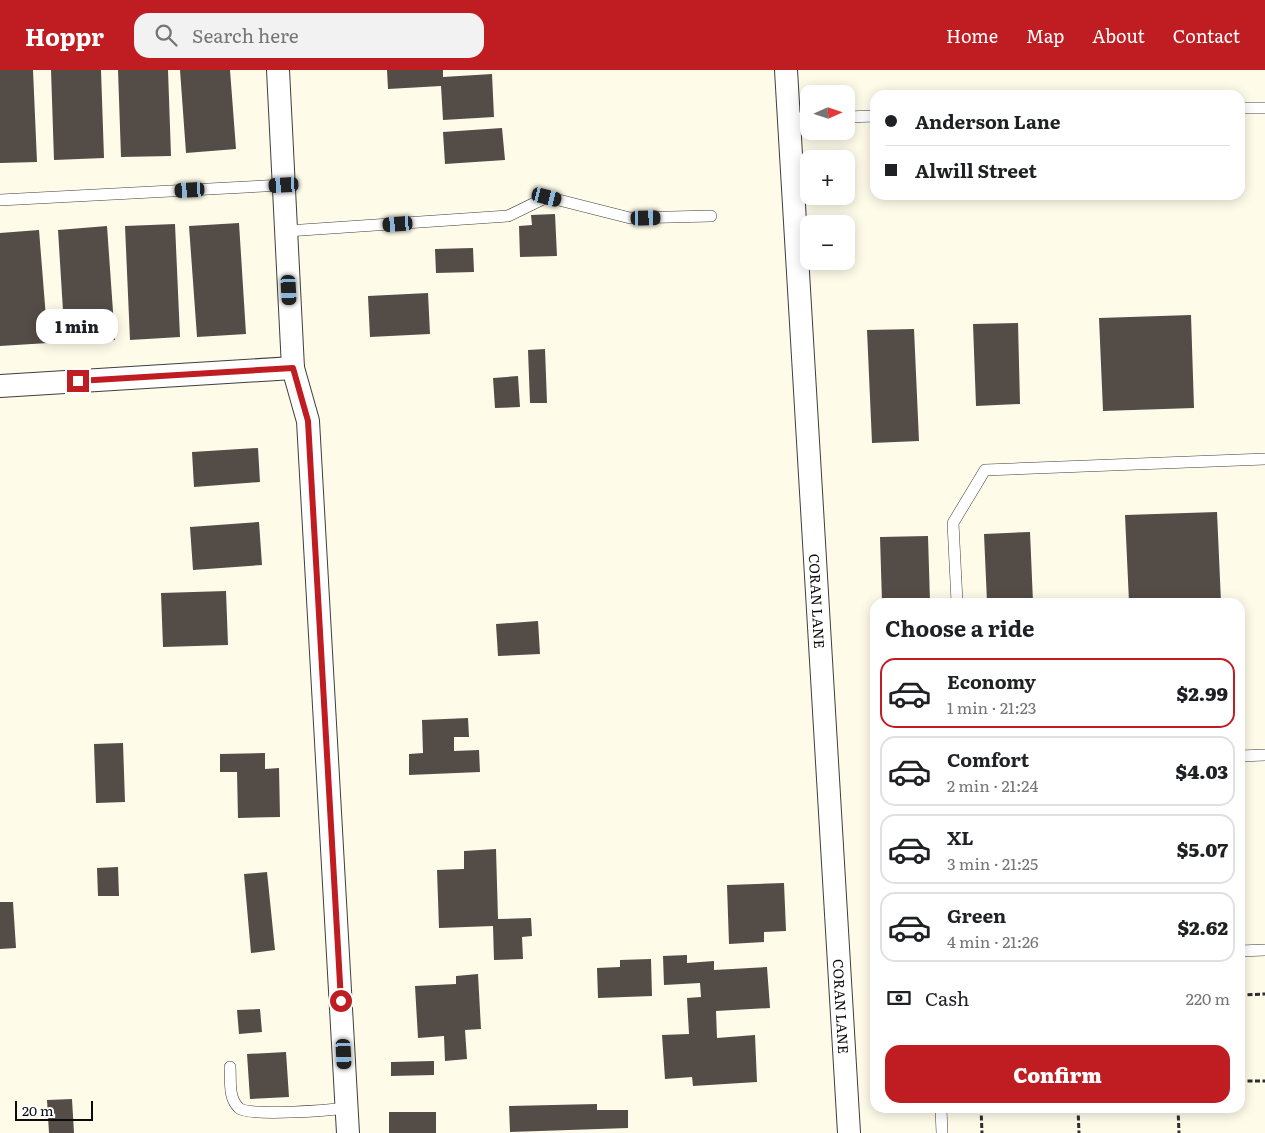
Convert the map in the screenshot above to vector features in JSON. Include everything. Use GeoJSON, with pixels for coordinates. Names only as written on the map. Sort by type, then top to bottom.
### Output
{"type":"FeatureCollection","features":[{"type":"Feature","properties":{"kind":"street"},"geometry":{"type":"LineString","coordinates":[[278,70],[293,368],[308,421],[348,1133]]}},
{"type":"Feature","properties":{"kind":"street","name":"CORAN LANE"},"geometry":{"type":"LineString","coordinates":[[786,70],[799,118],[849,1133]]}},
{"type":"Feature","properties":{"kind":"street"},"geometry":{"type":"LineString","coordinates":[[0,386],[293,368]]}},
{"type":"Feature","properties":{"kind":"lane"},"geometry":{"type":"LineString","coordinates":[[1245,108],[1265,108]]}},
{"type":"Feature","properties":{"kind":"lane"},"geometry":{"type":"LineString","coordinates":[[855,117],[870,116]]}},
{"type":"Feature","properties":{"kind":"lane"},"geometry":{"type":"LineString","coordinates":[[0,200],[284,185]]}},
{"type":"Feature","properties":{"kind":"lane"},"geometry":{"type":"LineString","coordinates":[[287,231],[508,216],[547,197],[630,218],[711,216]]}},
{"type":"Feature","properties":{"kind":"lane"},"geometry":{"type":"LineString","coordinates":[[957,598],[953,523],[985,470],[1265,459]]}},
{"type":"Feature","properties":{"kind":"lane"},"geometry":{"type":"LineString","coordinates":[[1245,756],[1265,755]]}},
{"type":"Feature","properties":{"kind":"lane"},"geometry":{"type":"LineString","coordinates":[[1245,951],[1265,950]]}},
{"type":"Feature","properties":{"kind":"lane"},"geometry":{"type":"LineString","coordinates":[[230,1067],[232,1097],[241,1111],[294,1112],[347,1108]]}},
{"type":"Feature","properties":{"kind":"lane"},"geometry":{"type":"LineString","coordinates":[[941,1113],[942,1133]]}},
{"type":"Feature","properties":{"kind":"path"},"geometry":{"type":"LineString","coordinates":[[1245,995],[1265,994]]}},
{"type":"Feature","properties":{"kind":"path"},"geometry":{"type":"LineString","coordinates":[[1245,1082],[1265,1081]]}},
{"type":"Feature","properties":{"kind":"path"},"geometry":{"type":"LineString","coordinates":[[981,1113],[982,1133]]}},
{"type":"Feature","properties":{"kind":"path"},"geometry":{"type":"LineString","coordinates":[[1078,1113],[1079,1133]]}},
{"type":"Feature","properties":{"kind":"path"},"geometry":{"type":"LineString","coordinates":[[1178,1113],[1179,1133]]}},
{"type":"Feature","properties":{"kind":"building"},"geometry":{"type":"Polygon","coordinates":[[[0,70],[33,70],[37,162],[0,163],[0,70]]]}},
{"type":"Feature","properties":{"kind":"building"},"geometry":{"type":"Polygon","coordinates":[[[51,70],[101,70],[104,158],[54,160],[51,70]]]}},
{"type":"Feature","properties":{"kind":"building"},"geometry":{"type":"Polygon","coordinates":[[[118,70],[168,70],[171,156],[121,157],[118,70]]]}},
{"type":"Feature","properties":{"kind":"building"},"geometry":{"type":"Polygon","coordinates":[[[180,70],[230,70],[236,149],[186,153],[180,70]]]}},
{"type":"Feature","properties":{"kind":"building"},"geometry":{"type":"Polygon","coordinates":[[[387,70],[443,70],[443,77],[492,74],[494,117],[443,120],[441,86],[388,89],[387,70]]]}},
{"type":"Feature","properties":{"kind":"building"},"geometry":{"type":"Polygon","coordinates":[[[502,128],[505,160],[445,164],[443,132],[502,128]]]}},
{"type":"Feature","properties":{"kind":"building"},"geometry":{"type":"Polygon","coordinates":[[[555,214],[557,256],[520,257],[519,226],[532,225],[531,215],[555,214]]]}},
{"type":"Feature","properties":{"kind":"building"},"geometry":{"type":"Polygon","coordinates":[[[239,223],[246,334],[197,337],[189,226],[239,223]]]}},
{"type":"Feature","properties":{"kind":"building"},"geometry":{"type":"Polygon","coordinates":[[[175,224],[180,337],[130,340],[125,226],[175,224]]]}},
{"type":"Feature","properties":{"kind":"building"},"geometry":{"type":"Polygon","coordinates":[[[107,226],[115,340],[65,343],[58,230],[107,226]]]}},
{"type":"Feature","properties":{"kind":"building"},"geometry":{"type":"Polygon","coordinates":[[[39,230],[48,343],[0,346],[0,233],[39,230]]]}},
{"type":"Feature","properties":{"kind":"building"},"geometry":{"type":"Polygon","coordinates":[[[473,248],[474,272],[436,273],[435,249],[473,248]]]}},
{"type":"Feature","properties":{"kind":"building"},"geometry":{"type":"Polygon","coordinates":[[[428,293],[430,334],[370,337],[368,296],[428,293]]]}},
{"type":"Feature","properties":{"kind":"building"},"geometry":{"type":"Polygon","coordinates":[[[1191,315],[1194,408],[1103,411],[1099,318],[1191,315]]]}},
{"type":"Feature","properties":{"kind":"building"},"geometry":{"type":"Polygon","coordinates":[[[1018,323],[1020,404],[976,406],[973,324],[1018,323]]]}},
{"type":"Feature","properties":{"kind":"building"},"geometry":{"type":"Polygon","coordinates":[[[914,329],[919,441],[872,443],[867,330],[914,329]]]}},
{"type":"Feature","properties":{"kind":"building"},"geometry":{"type":"Polygon","coordinates":[[[545,349],[547,403],[530,403],[528,350],[545,349]]]}},
{"type":"Feature","properties":{"kind":"building"},"geometry":{"type":"Polygon","coordinates":[[[518,376],[520,407],[495,408],[493,378],[518,376]]]}},
{"type":"Feature","properties":{"kind":"building"},"geometry":{"type":"Polygon","coordinates":[[[258,448],[260,482],[194,487],[192,452],[258,448]]]}},
{"type":"Feature","properties":{"kind":"building"},"geometry":{"type":"Polygon","coordinates":[[[1217,512],[1221,598],[1129,598],[1125,515],[1217,512]]]}},
{"type":"Feature","properties":{"kind":"building"},"geometry":{"type":"Polygon","coordinates":[[[259,522],[262,565],[193,570],[190,527],[259,522]]]}},
{"type":"Feature","properties":{"kind":"building"},"geometry":{"type":"Polygon","coordinates":[[[1030,532],[1033,598],[987,598],[984,534],[1030,532]]]}},
{"type":"Feature","properties":{"kind":"building"},"geometry":{"type":"Polygon","coordinates":[[[928,536],[930,598],[882,598],[880,537],[928,536]]]}},
{"type":"Feature","properties":{"kind":"building"},"geometry":{"type":"Polygon","coordinates":[[[226,591],[228,645],[163,647],[161,593],[226,591]]]}},
{"type":"Feature","properties":{"kind":"building"},"geometry":{"type":"Polygon","coordinates":[[[538,621],[540,654],[498,656],[496,624],[538,621]]]}},
{"type":"Feature","properties":{"kind":"building"},"geometry":{"type":"Polygon","coordinates":[[[468,718],[469,737],[454,737],[454,751],[479,750],[480,772],[409,775],[409,754],[423,753],[422,720],[468,718]]]}},
{"type":"Feature","properties":{"kind":"building"},"geometry":{"type":"Polygon","coordinates":[[[123,743],[125,802],[96,803],[94,744],[123,743]]]}},
{"type":"Feature","properties":{"kind":"building"},"geometry":{"type":"Polygon","coordinates":[[[265,753],[265,769],[279,768],[280,817],[238,818],[237,772],[220,772],[220,754],[265,753]]]}},
{"type":"Feature","properties":{"kind":"building"},"geometry":{"type":"Polygon","coordinates":[[[496,849],[498,919],[531,918],[532,936],[522,937],[523,959],[494,960],[493,926],[439,928],[437,870],[464,869],[464,851],[496,849]]]}},
{"type":"Feature","properties":{"kind":"building"},"geometry":{"type":"Polygon","coordinates":[[[118,867],[119,896],[98,896],[97,868],[118,867]]]}},
{"type":"Feature","properties":{"kind":"building"},"geometry":{"type":"Polygon","coordinates":[[[267,872],[275,950],[251,953],[244,874],[267,872]]]}},
{"type":"Feature","properties":{"kind":"building"},"geometry":{"type":"Polygon","coordinates":[[[784,883],[786,931],[764,932],[764,942],[729,944],[727,885],[784,883]]]}},
{"type":"Feature","properties":{"kind":"building"},"geometry":{"type":"Polygon","coordinates":[[[0,902],[13,902],[16,948],[0,949],[0,902]]]}},
{"type":"Feature","properties":{"kind":"building"},"geometry":{"type":"Polygon","coordinates":[[[687,955],[687,963],[714,961],[714,970],[767,967],[770,1008],[716,1011],[717,1038],[755,1035],[757,1082],[693,1086],[692,1077],[665,1079],[662,1035],[689,1034],[687,998],[701,997],[700,983],[664,985],[663,956],[687,955]]]}},
{"type":"Feature","properties":{"kind":"building"},"geometry":{"type":"Polygon","coordinates":[[[651,959],[652,996],[598,998],[597,968],[620,967],[620,960],[651,959]]]}},
{"type":"Feature","properties":{"kind":"building"},"geometry":{"type":"Polygon","coordinates":[[[478,974],[481,1029],[465,1030],[467,1059],[445,1061],[444,1036],[418,1038],[415,986],[456,984],[456,976],[478,974]]]}},
{"type":"Feature","properties":{"kind":"building"},"geometry":{"type":"Polygon","coordinates":[[[260,1009],[262,1032],[239,1034],[237,1010],[260,1009]]]}},
{"type":"Feature","properties":{"kind":"building"},"geometry":{"type":"Polygon","coordinates":[[[286,1052],[289,1097],[250,1099],[247,1054],[286,1052]]]}},
{"type":"Feature","properties":{"kind":"building"},"geometry":{"type":"Polygon","coordinates":[[[434,1061],[434,1075],[391,1076],[391,1062],[434,1061]]]}},
{"type":"Feature","properties":{"kind":"building"},"geometry":{"type":"Polygon","coordinates":[[[72,1099],[74,1133],[49,1133],[47,1100],[72,1099]]]}},
{"type":"Feature","properties":{"kind":"building"},"geometry":{"type":"Polygon","coordinates":[[[597,1104],[597,1110],[628,1110],[628,1128],[510,1132],[509,1106],[597,1104]]]}},
{"type":"Feature","properties":{"kind":"building"},"geometry":{"type":"Polygon","coordinates":[[[389,1112],[436,1112],[436,1133],[389,1133],[389,1112]]]}},
{"type":"Feature","properties":{"kind":"route"},"geometry":{"type":"LineString","coordinates":[[78,381],[293,368],[308,421],[341,1001]]}}]}
